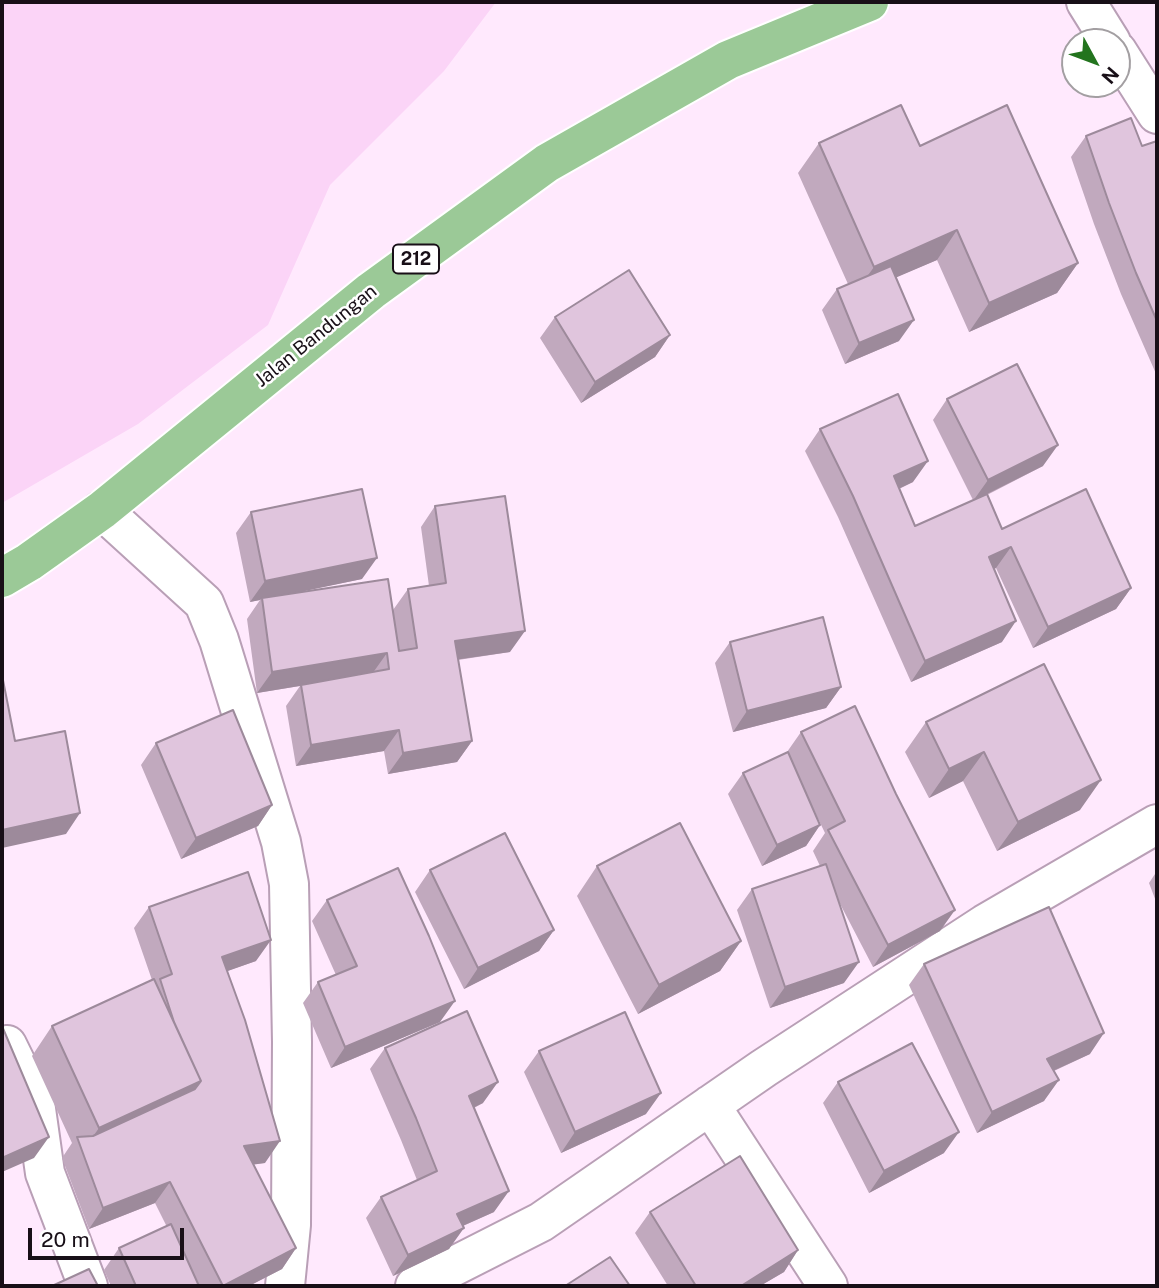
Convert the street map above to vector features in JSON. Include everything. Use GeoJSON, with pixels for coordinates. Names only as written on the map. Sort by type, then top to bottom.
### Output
{"type":"FeatureCollection","features":[{"type":"Feature","properties":{"kind":"main road","name":"Jalan Bandungan"},"geometry":{"type":"LineString","coordinates":[[2,578],[102,510],[371,291],[547,163],[728,60],[869,2]]}},
{"type":"Feature","properties":{"kind":"street"},"geometry":{"type":"LineString","coordinates":[[1086,2],[1102,28]]}},
{"type":"Feature","properties":{"kind":"street"},"geometry":{"type":"LineString","coordinates":[[1131,73],[1157,114]]}},
{"type":"Feature","properties":{"kind":"street"},"geometry":{"type":"LineString","coordinates":[[102,510],[204,603],[219,640],[281,842],[289,884],[292,1042],[291,1225],[285,1286]]}},
{"type":"Feature","properties":{"kind":"street"},"geometry":{"type":"LineString","coordinates":[[415,1286],[541,1222],[764,1068],[985,925],[1157,824]]}},
{"type":"Feature","properties":{"kind":"street"},"geometry":{"type":"LineString","coordinates":[[8,1045],[36,1102],[45,1173],[89,1286]]}},
{"type":"Feature","properties":{"kind":"street"},"geometry":{"type":"LineString","coordinates":[[710,1105],[828,1286]]}},
{"type":"Feature","properties":{"kind":"shaded area"},"geometry":{"type":"Polygon","coordinates":[[[2,2],[496,2],[444,71],[330,185],[268,325],[138,424],[2,503],[2,2]]]}},
{"type":"Feature","properties":{"kind":"building"},"geometry":{"type":"Polygon","coordinates":[[[901,105],[920,146],[1007,105],[1078,263],[989,303],[957,230],[874,267],[819,143],[901,105]]]}},
{"type":"Feature","properties":{"kind":"building"},"geometry":{"type":"Polygon","coordinates":[[[1131,118],[1142,146],[1157,141],[1157,321],[1109,203],[1086,136],[1131,118]]]}},
{"type":"Feature","properties":{"kind":"building"},"geometry":{"type":"Polygon","coordinates":[[[891,266],[914,320],[859,343],[837,289],[891,266]]]}},
{"type":"Feature","properties":{"kind":"building"},"geometry":{"type":"Polygon","coordinates":[[[629,270],[670,335],[595,382],[555,317],[629,270]]]}},
{"type":"Feature","properties":{"kind":"building"},"geometry":{"type":"Polygon","coordinates":[[[1017,364],[1058,445],[988,480],[947,399],[1017,364]]]}},
{"type":"Feature","properties":{"kind":"building"},"geometry":{"type":"Polygon","coordinates":[[[898,394],[928,461],[894,476],[915,526],[987,494],[1002,529],[1086,489],[1131,588],[1048,627],[1011,547],[989,557],[1016,621],[925,661],[853,496],[820,429],[898,394]]]}},
{"type":"Feature","properties":{"kind":"building"},"geometry":{"type":"Polygon","coordinates":[[[362,489],[377,558],[265,581],[251,512],[362,489]]]}},
{"type":"Feature","properties":{"kind":"building"},"geometry":{"type":"Polygon","coordinates":[[[505,496],[525,631],[455,641],[472,741],[403,753],[399,730],[311,745],[301,685],[389,669],[387,653],[272,672],[262,598],[388,579],[399,651],[417,648],[408,589],[446,583],[435,506],[505,496]]]}},
{"type":"Feature","properties":{"kind":"building"},"geometry":{"type":"Polygon","coordinates":[[[823,617],[841,687],[747,711],[730,642],[823,617]]]}},
{"type":"Feature","properties":{"kind":"building"},"geometry":{"type":"Polygon","coordinates":[[[1044,664],[1101,780],[1018,822],[984,752],[949,769],[926,722],[1044,664]]]}},
{"type":"Feature","properties":{"kind":"building"},"geometry":{"type":"Polygon","coordinates":[[[2,675],[15,741],[65,731],[80,813],[2,830],[2,675]]]}},
{"type":"Feature","properties":{"kind":"building"},"geometry":{"type":"Polygon","coordinates":[[[855,706],[955,910],[888,945],[828,830],[845,821],[801,732],[855,706]]]}},
{"type":"Feature","properties":{"kind":"building"},"geometry":{"type":"Polygon","coordinates":[[[233,710],[272,805],[196,838],[156,743],[233,710]]]}},
{"type":"Feature","properties":{"kind":"building"},"geometry":{"type":"Polygon","coordinates":[[[788,752],[820,825],[777,845],[743,773],[788,752]]]}},
{"type":"Feature","properties":{"kind":"building"},"geometry":{"type":"Polygon","coordinates":[[[680,823],[741,941],[659,985],[597,866],[680,823]]]}},
{"type":"Feature","properties":{"kind":"building"},"geometry":{"type":"Polygon","coordinates":[[[505,833],[554,930],[478,968],[430,870],[505,833]]]}},
{"type":"Feature","properties":{"kind":"building"},"geometry":{"type":"Polygon","coordinates":[[[826,864],[859,962],[785,987],[752,889],[826,864]]]}},
{"type":"Feature","properties":{"kind":"building"},"geometry":{"type":"Polygon","coordinates":[[[398,868],[455,1001],[345,1047],[318,982],[357,966],[327,900],[398,868]]]}},
{"type":"Feature","properties":{"kind":"building"},"geometry":{"type":"Polygon","coordinates":[[[248,872],[271,940],[222,957],[245,1020],[280,1141],[244,1146],[296,1248],[223,1286],[170,1182],[103,1208],[77,1137],[93,1136],[195,1089],[201,1081],[174,1022],[160,979],[172,974],[149,907],[248,872]]]}},
{"type":"Feature","properties":{"kind":"building"},"geometry":{"type":"Polygon","coordinates":[[[1049,907],[1104,1033],[1047,1059],[1059,1080],[992,1112],[924,964],[1049,907]]]}},
{"type":"Feature","properties":{"kind":"building"},"geometry":{"type":"Polygon","coordinates":[[[154,979],[201,1081],[99,1128],[52,1026],[154,979]]]}},
{"type":"Feature","properties":{"kind":"building"},"geometry":{"type":"Polygon","coordinates":[[[467,1011],[498,1082],[469,1096],[509,1191],[457,1214],[464,1228],[408,1255],[381,1197],[437,1171],[385,1048],[467,1011]]]}},
{"type":"Feature","properties":{"kind":"building"},"geometry":{"type":"Polygon","coordinates":[[[625,1012],[661,1093],[575,1132],[539,1051],[625,1012]]]}},
{"type":"Feature","properties":{"kind":"building"},"geometry":{"type":"Polygon","coordinates":[[[2,1026],[49,1137],[2,1158],[2,1026]]]}},
{"type":"Feature","properties":{"kind":"building"},"geometry":{"type":"Polygon","coordinates":[[[912,1043],[959,1132],[884,1171],[838,1082],[912,1043]]]}},
{"type":"Feature","properties":{"kind":"building"},"geometry":{"type":"Polygon","coordinates":[[[740,1156],[798,1250],[741,1286],[696,1286],[650,1212],[740,1156]]]}},
{"type":"Feature","properties":{"kind":"building"},"geometry":{"type":"Polygon","coordinates":[[[171,1224],[199,1286],[136,1286],[119,1248],[171,1224]]]}},
{"type":"Feature","properties":{"kind":"building"},"geometry":{"type":"Polygon","coordinates":[[[610,1257],[630,1286],[565,1286],[610,1257]]]}},
{"type":"Feature","properties":{"kind":"building"},"geometry":{"type":"Polygon","coordinates":[[[89,1269],[98,1286],[52,1286],[89,1269]]]}}]}
